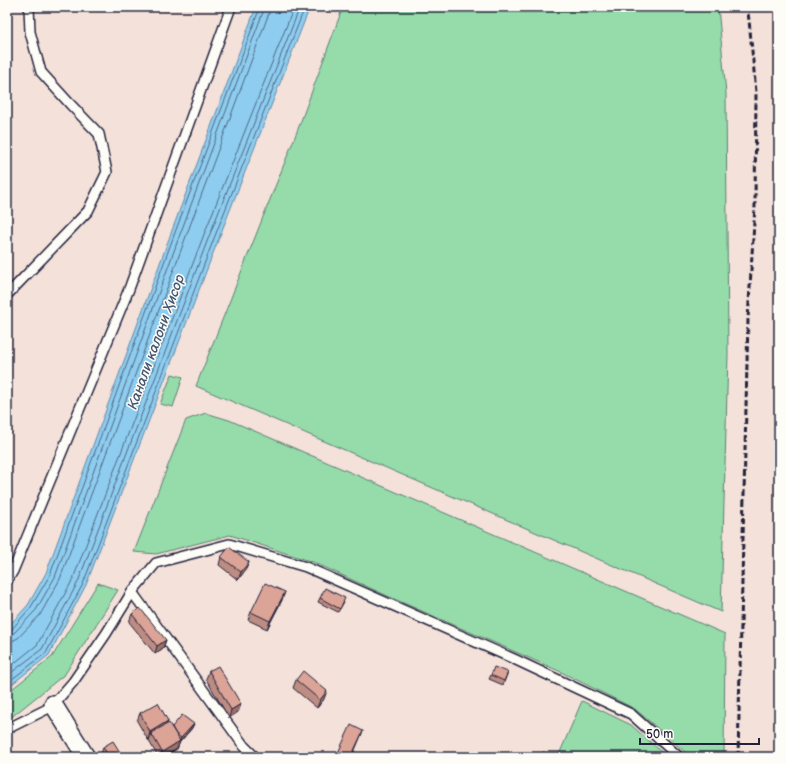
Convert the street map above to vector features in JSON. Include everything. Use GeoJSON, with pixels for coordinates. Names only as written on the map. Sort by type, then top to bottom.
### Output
{"type":"FeatureCollection","features":[{"type":"Feature","properties":{"kind":"street"},"geometry":{"type":"LineString","coordinates":[[54,704],[86,757]]}},
{"type":"Feature","properties":{"kind":"lane"},"geometry":{"type":"LineString","coordinates":[[7,295],[88,211],[107,172],[99,134],[41,72],[30,32],[29,7]]}},
{"type":"Feature","properties":{"kind":"lane"},"geometry":{"type":"LineString","coordinates":[[7,581],[13,570],[128,289],[231,7]]}},
{"type":"Feature","properties":{"kind":"lane"},"geometry":{"type":"LineString","coordinates":[[7,729],[51,707],[54,704],[73,682],[106,634],[132,592],[156,563],[229,544],[306,567],[631,714],[679,757]]}},
{"type":"Feature","properties":{"kind":"lane"},"geometry":{"type":"LineString","coordinates":[[132,592],[244,746],[255,757]]}},
{"type":"Feature","properties":{"kind":"green space"},"geometry":{"type":"Polygon","coordinates":[[[343,7],[718,7],[726,94],[728,354],[721,612],[196,386],[298,129],[343,7]]]}},
{"type":"Feature","properties":{"kind":"green space"},"geometry":{"type":"Polygon","coordinates":[[[172,374],[183,377],[173,407],[160,404],[172,374]]]}},
{"type":"Feature","properties":{"kind":"green space"},"geometry":{"type":"Polygon","coordinates":[[[206,413],[229,420],[725,634],[724,757],[691,757],[635,709],[559,671],[313,562],[230,535],[156,554],[134,552],[186,420],[206,413]]]}},
{"type":"Feature","properties":{"kind":"green space"},"geometry":{"type":"Polygon","coordinates":[[[98,583],[118,590],[65,674],[9,719],[7,719],[7,693],[52,657],[98,583]]]}},
{"type":"Feature","properties":{"kind":"green space"},"geometry":{"type":"Polygon","coordinates":[[[582,701],[631,725],[667,757],[558,757],[582,701]]]}},
{"type":"Feature","properties":{"kind":"water","name":"Канали калони Ҳисор"},"geometry":{"type":"Polygon","coordinates":[[[256,7],[310,7],[217,243],[86,585],[49,655],[7,688],[7,628],[28,605],[46,573],[256,7]]]}},
{"type":"Feature","properties":{"kind":"building"},"geometry":{"type":"Polygon","coordinates":[[[229,547],[249,562],[241,572],[221,557],[229,547]]]}},
{"type":"Feature","properties":{"kind":"building"},"geometry":{"type":"Polygon","coordinates":[[[265,583],[285,592],[270,621],[251,612],[265,583]]]}},
{"type":"Feature","properties":{"kind":"building"},"geometry":{"type":"Polygon","coordinates":[[[325,588],[345,598],[340,609],[320,598],[325,588]]]}},
{"type":"Feature","properties":{"kind":"building"},"geometry":{"type":"Polygon","coordinates":[[[140,608],[166,640],[157,646],[132,614],[140,608]]]}},
{"type":"Feature","properties":{"kind":"building"},"geometry":{"type":"Polygon","coordinates":[[[218,666],[241,704],[231,710],[209,671],[218,666]]]}},
{"type":"Feature","properties":{"kind":"building"},"geometry":{"type":"Polygon","coordinates":[[[494,667],[508,672],[504,681],[491,675],[494,667]]]}},
{"type":"Feature","properties":{"kind":"building"},"geometry":{"type":"Polygon","coordinates":[[[303,671],[327,691],[320,700],[296,680],[303,671]]]}},
{"type":"Feature","properties":{"kind":"building"},"geometry":{"type":"Polygon","coordinates":[[[158,703],[168,721],[150,732],[140,713],[158,703]]]}},
{"type":"Feature","properties":{"kind":"building"},"geometry":{"type":"Polygon","coordinates":[[[182,715],[194,724],[181,738],[176,734],[172,727],[182,715]]]}},
{"type":"Feature","properties":{"kind":"building"},"geometry":{"type":"Polygon","coordinates":[[[169,723],[180,741],[162,752],[151,733],[169,723]]]}},
{"type":"Feature","properties":{"kind":"building"},"geometry":{"type":"Polygon","coordinates":[[[351,725],[363,731],[351,757],[336,757],[351,725]]]}},
{"type":"Feature","properties":{"kind":"building"},"geometry":{"type":"Polygon","coordinates":[[[113,741],[123,757],[109,757],[103,747],[113,741]]]}},
{"type":"Feature","properties":{"kind":"building"},"geometry":{"type":"Polygon","coordinates":[[[543,752],[554,757],[541,757],[543,752]]]}},
{"type":"Feature","properties":{"kind":"railway"},"geometry":{"type":"LineString","coordinates":[[738,757],[748,319],[755,206],[756,92],[747,7]]}}]}
